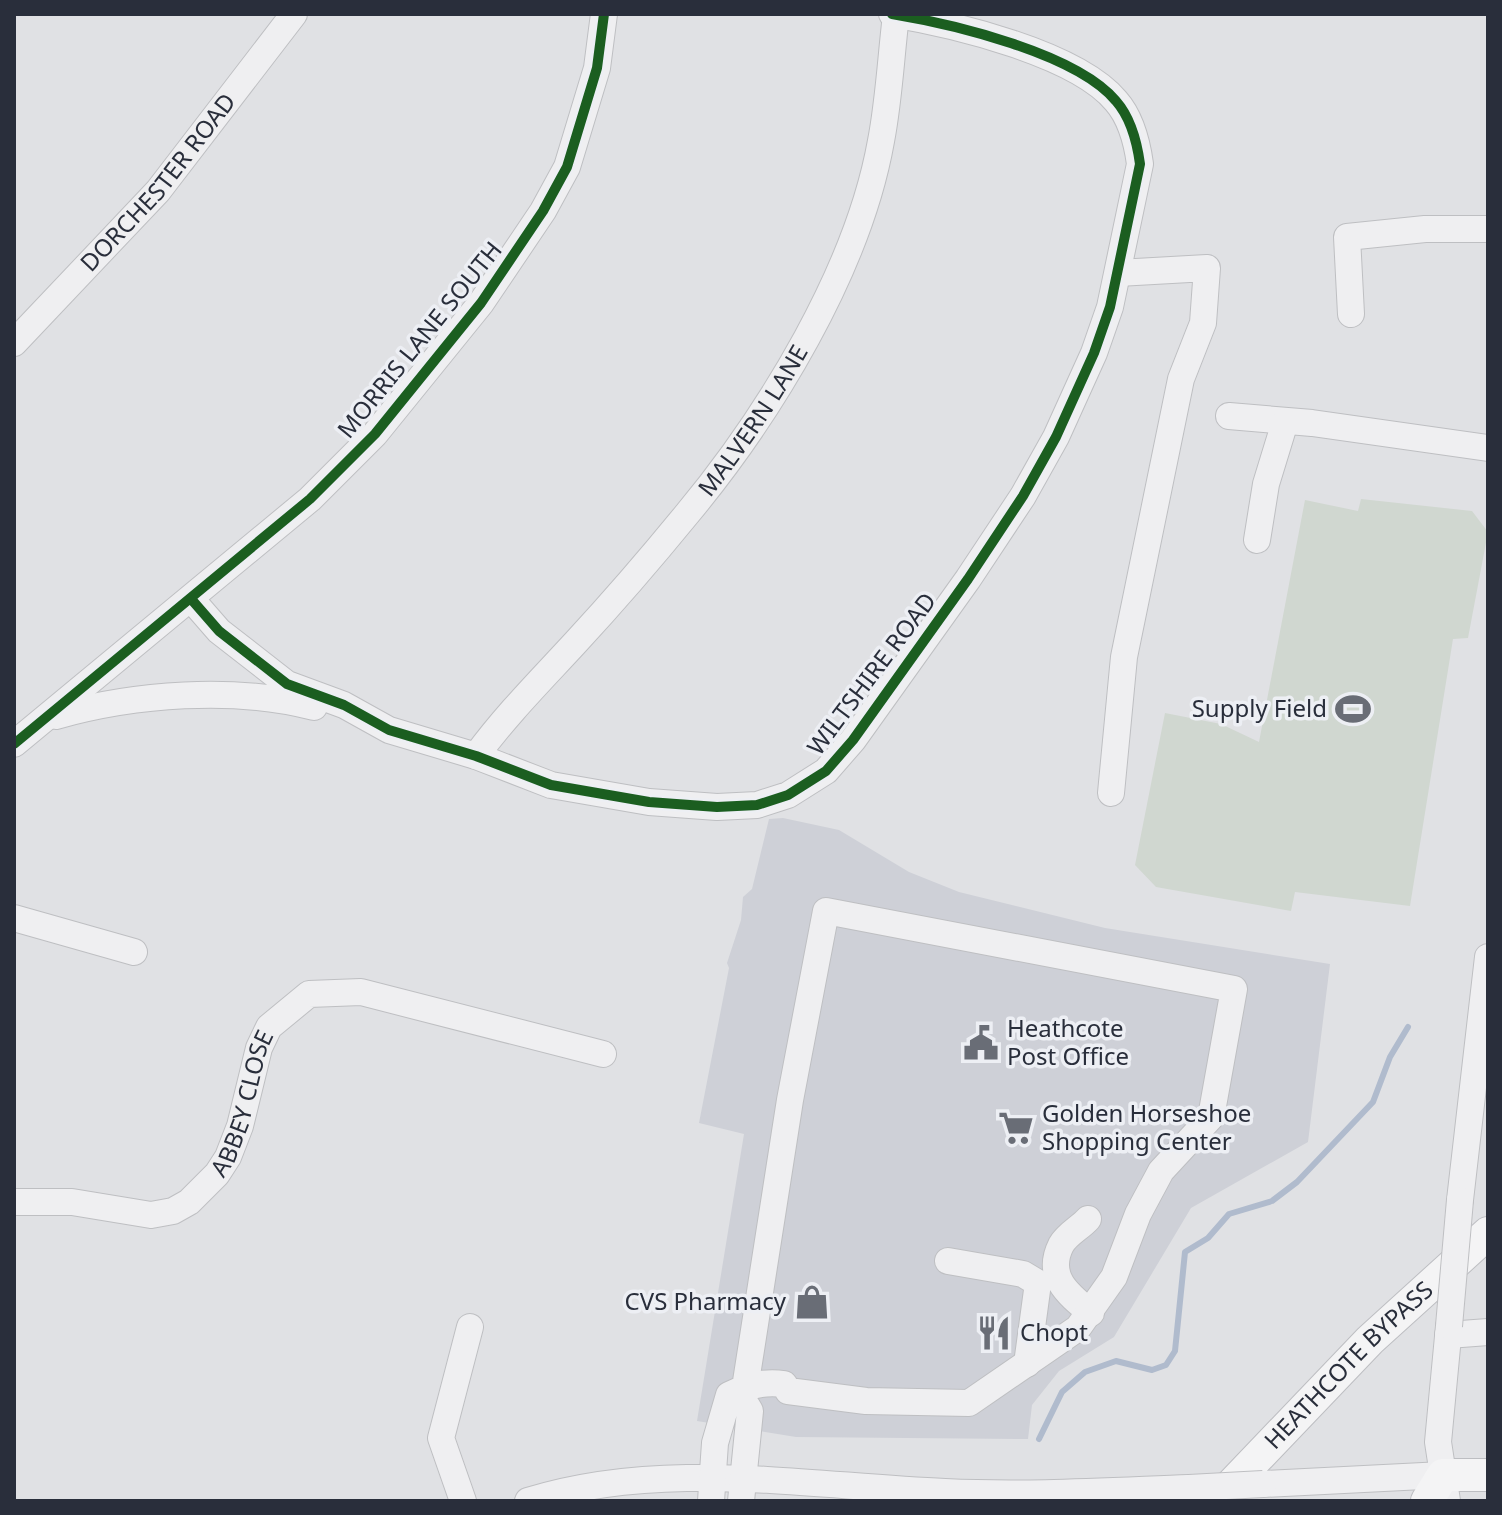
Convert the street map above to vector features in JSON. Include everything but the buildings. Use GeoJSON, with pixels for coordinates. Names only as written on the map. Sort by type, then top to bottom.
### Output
{"type":"FeatureCollection","features":[{"type":"Feature","properties":{"kind":"main road","name":"HEATHCOTE BYPASS"},"geometry":{"type":"LineString","coordinates":[[1202,1495],[1488,1233]]}},
{"type":"Feature","properties":{"kind":"main road"},"geometry":{"type":"LineString","coordinates":[[1439,1492],[1488,1475]]}},
{"type":"Feature","properties":{"kind":"street","name":"DORCHESTER ROAD"},"geometry":{"type":"LineString","coordinates":[[14,343],[158,191],[294,14]]}},
{"type":"Feature","properties":{"kind":"street","name":"MORRIS LANE SOUTH"},"geometry":{"type":"LineString","coordinates":[[14,744],[192,600],[310,499],[375,434],[481,303],[543,211],[567,167],[597,68],[604,14]]}},
{"type":"Feature","properties":{"kind":"street","name":"WILTSHIRE ROAD"},"geometry":{"type":"LineString","coordinates":[[192,600],[219,631],[287,684],[344,705],[389,730],[476,756],[551,785],[649,802],[703,806],[757,805],[812,782],[853,740],[1023,496],[1056,437],[1094,353],[1118,273],[1140,164],[1137,140],[1116,100],[1067,67],[1022,47],[894,14]]}},
{"type":"Feature","properties":{"kind":"street","name":"MALVERN LANE"},"geometry":{"type":"LineString","coordinates":[[476,756],[503,719],[578,640],[688,513],[748,434],[801,347],[856,230],[881,142],[894,14]]}},
{"type":"Feature","properties":{"kind":"street"},"geometry":{"type":"LineString","coordinates":[[1351,314],[1347,237],[1425,229],[1488,229]]}},
{"type":"Feature","properties":{"kind":"street"},"geometry":{"type":"LineString","coordinates":[[1111,793],[1124,657],[1181,379],[1203,323],[1207,268],[1118,273]]}},
{"type":"Feature","properties":{"kind":"street"},"geometry":{"type":"LineString","coordinates":[[1229,416],[1488,448]]}},
{"type":"Feature","properties":{"kind":"street"},"geometry":{"type":"LineString","coordinates":[[1257,540],[1266,484],[1285,422]]}},
{"type":"Feature","properties":{"kind":"street","name":"WILTSHIRE ROAD"},"geometry":{"type":"LineString","coordinates":[[44,720],[94,705],[167,697],[290,701],[360,716]]}},
{"type":"Feature","properties":{"kind":"street"},"geometry":{"type":"LineString","coordinates":[[711,1489],[722,1413],[729,1395],[748,1399],[771,1382],[784,1384],[788,1391],[835,1398],[956,1406],[977,1399],[1078,1328],[1114,1277],[1138,1214],[1161,1171],[1211,1117],[1234,989],[826,911],[790,1100],[748,1399],[741,1490]]}},
{"type":"Feature","properties":{"kind":"street"},"geometry":{"type":"LineString","coordinates":[[14,918],[134,952]]}},
{"type":"Feature","properties":{"kind":"street"},"geometry":{"type":"LineString","coordinates":[[528,1501],[598,1486],[1024,1495],[1202,1495],[1263,1484],[1439,1492],[1438,1442],[1460,1200],[1488,957]]}},
{"type":"Feature","properties":{"kind":"street","name":"ABBEY CLOSE"},"geometry":{"type":"LineString","coordinates":[[14,1202],[72,1202],[151,1215],[173,1211],[189,1202],[217,1174],[228,1157],[240,1126],[259,1048],[269,1027],[309,994],[361,992],[603,1054]]}},
{"type":"Feature","properties":{"kind":"street"},"geometry":{"type":"LineString","coordinates":[[1088,1219],[1061,1245],[1057,1271],[1062,1289],[1091,1313]]}},
{"type":"Feature","properties":{"kind":"street"},"geometry":{"type":"LineString","coordinates":[[948,1261],[1023,1274],[1038,1283],[1027,1364]]}},
{"type":"Feature","properties":{"kind":"street"},"geometry":{"type":"LineString","coordinates":[[463,1501],[441,1438],[470,1327]]}},
{"type":"Feature","properties":{"kind":"street"},"geometry":{"type":"LineString","coordinates":[[1449,1331],[1488,1332]]}},
{"type":"Feature","properties":{"kind":"shaded area","name":"Supply Field"},"geometry":{"type":"Polygon","coordinates":[[[1361,499],[1472,511],[1488,532],[1468,638],[1453,639],[1410,906],[1295,892],[1291,911],[1156,887],[1135,865],[1165,713],[1221,724],[1259,742],[1305,500],[1358,511],[1361,499]]]}},
{"type":"Feature","properties":{"kind":"shaded area","name":"Golden Horseshoe Shopping Center"},"geometry":{"type":"Polygon","coordinates":[[[783,818],[839,830],[909,872],[959,892],[1105,928],[1330,964],[1308,1142],[1191,1208],[1114,1337],[1059,1371],[1032,1405],[1028,1439],[796,1437],[697,1421],[744,1134],[699,1123],[729,968],[727,963],[741,920],[743,897],[752,889],[769,819],[783,818]]]}},
{"type":"Feature","properties":{"kind":"waterway"},"geometry":{"type":"LineString","coordinates":[[1039,1439],[1062,1392],[1085,1372],[1116,1361],[1152,1370],[1166,1365],[1175,1351],[1185,1252],[1208,1238],[1229,1214],[1272,1201],[1297,1182],[1373,1102],[1390,1057],[1408,1027]]}},
{"type":"Feature","properties":{"kind":"cycle path"},"geometry":{"type":"LineString","coordinates":[[14,744],[310,499],[375,434],[481,303],[543,211],[567,167],[597,68],[604,14]]}},
{"type":"Feature","properties":{"kind":"cycle path"},"geometry":{"type":"LineString","coordinates":[[192,600],[219,631],[287,684],[344,705],[389,730],[476,756],[551,785],[649,802],[717,807],[757,805],[788,795],[826,771],[853,740],[968,579],[1023,496],[1056,437],[1094,353],[1110,307],[1140,164],[1126,115],[1097,84],[1073,69],[1012,43],[892,14]]}},
{"type":"Feature","properties":{"kind":"place","name":"Supply Field"},"geometry":{"type":"Point","coordinates":[1353,709]}},
{"type":"Feature","properties":{"kind":"place","name":"Heathcote Post Office"},"geometry":{"type":"Point","coordinates":[981,1043]}},
{"type":"Feature","properties":{"kind":"place","name":"Golden Horseshoe Shopping Center"},"geometry":{"type":"Point","coordinates":[1016,1128]}},
{"type":"Feature","properties":{"kind":"place","name":"CVS Pharmacy"},"geometry":{"type":"Point","coordinates":[812,1302]}},
{"type":"Feature","properties":{"kind":"place","name":"Chopt"},"geometry":{"type":"Point","coordinates":[994,1333]}}]}
